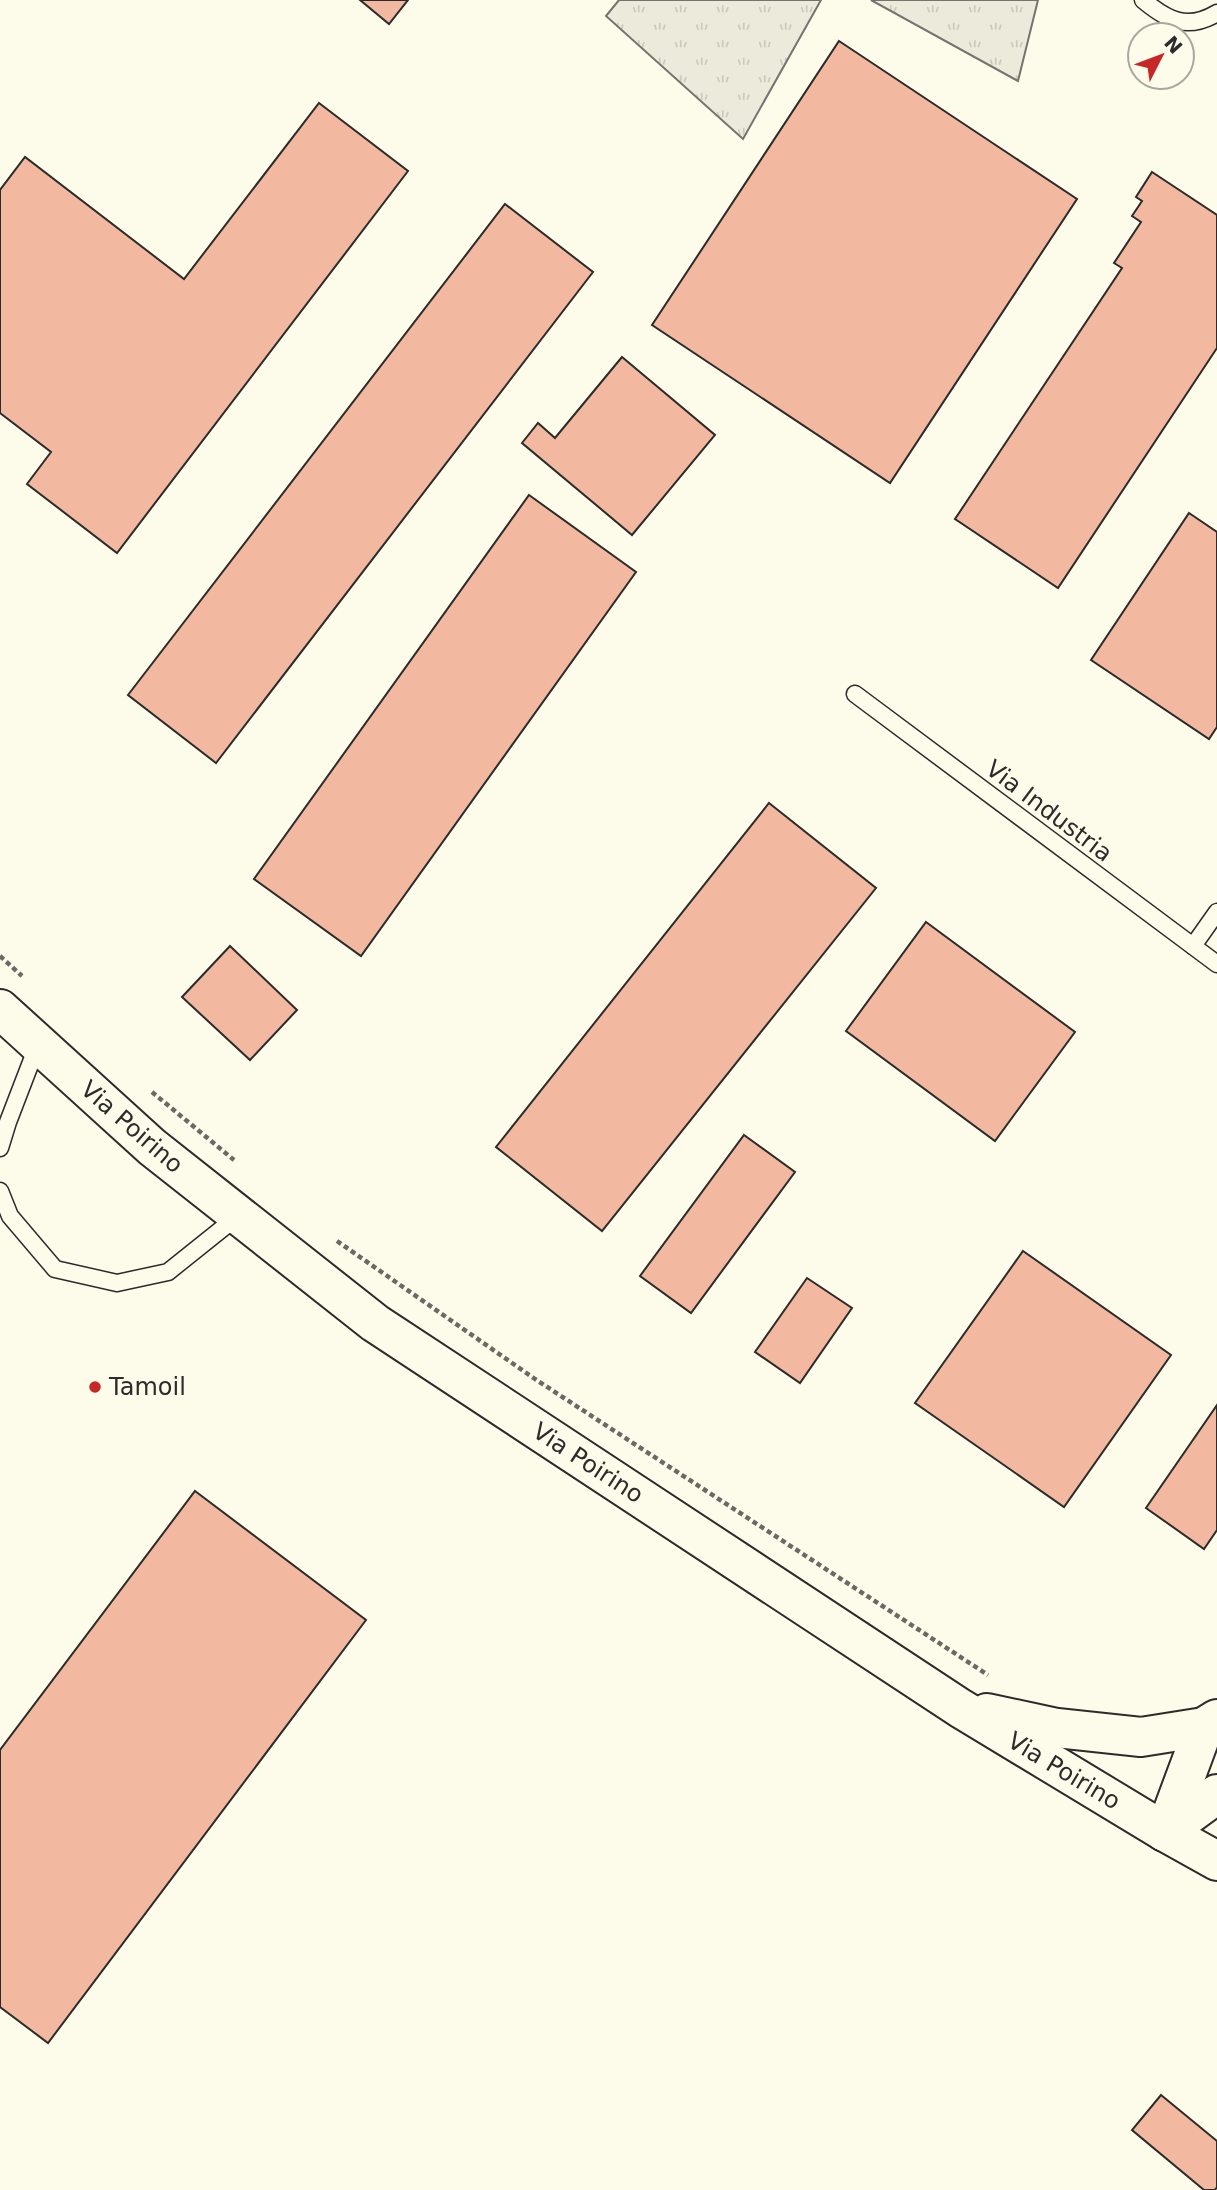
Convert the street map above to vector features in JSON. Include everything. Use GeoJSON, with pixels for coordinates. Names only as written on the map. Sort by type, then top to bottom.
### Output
{"type":"FeatureCollection","features":[{"type":"Feature","properties":{"kind":"main road","name":"Via Poirino"},"geometry":{"type":"LineString","coordinates":[[0,1009],[152,1147],[375,1323],[960,1708],[1217,1861]]}},
{"type":"Feature","properties":{"kind":"main road"},"geometry":{"type":"LineString","coordinates":[[960,1708],[1057,1728],[1141,1737],[1211,1723]]}},
{"type":"Feature","properties":{"kind":"main road"},"geometry":{"type":"LineString","coordinates":[[1165,1832],[1211,1723]]}},
{"type":"Feature","properties":{"kind":"main road"},"geometry":{"type":"LineString","coordinates":[[1165,1832],[1217,1794]]}},
{"type":"Feature","properties":{"kind":"lane"},"geometry":{"type":"LineString","coordinates":[[1143,0],[1161,15],[1185,23],[1217,13]]}},
{"type":"Feature","properties":{"kind":"lane","name":"Via Industria"},"geometry":{"type":"LineString","coordinates":[[855,694],[1217,964]]}},
{"type":"Feature","properties":{"kind":"lane"},"geometry":{"type":"LineString","coordinates":[[1193,946],[1217,912]]}},
{"type":"Feature","properties":{"kind":"lane"},"geometry":{"type":"LineString","coordinates":[[0,1148],[38,1044]]}},
{"type":"Feature","properties":{"kind":"lane"},"geometry":{"type":"LineString","coordinates":[[0,1191],[10,1216],[55,1269],[117,1283],[168,1272],[239,1216]]}},
{"type":"Feature","properties":{"kind":"path"},"geometry":{"type":"LineString","coordinates":[[0,956],[29,983]]}},
{"type":"Feature","properties":{"kind":"path"},"geometry":{"type":"LineString","coordinates":[[148,1089],[234,1160]]}},
{"type":"Feature","properties":{"kind":"path"},"geometry":{"type":"LineString","coordinates":[[332,1238],[535,1379],[989,1675]]}},
{"type":"Feature","properties":{"kind":"green space"},"geometry":{"type":"Polygon","coordinates":[[[619,0],[821,0],[743,139],[606,16],[619,0]]]}},
{"type":"Feature","properties":{"kind":"green space"},"geometry":{"type":"Polygon","coordinates":[[[871,0],[1038,0],[1018,81],[871,0]]]}},
{"type":"Feature","properties":{"kind":"building"},"geometry":{"type":"Polygon","coordinates":[[[360,0],[408,0],[389,24],[360,0]]]}},
{"type":"Feature","properties":{"kind":"building"},"geometry":{"type":"Polygon","coordinates":[[[839,41],[1077,199],[890,483],[652,325],[839,41]]]}},
{"type":"Feature","properties":{"kind":"building"},"geometry":{"type":"Polygon","coordinates":[[[319,103],[408,171],[117,553],[27,484],[51,452],[0,413],[0,190],[25,157],[184,279],[319,103]]]}},
{"type":"Feature","properties":{"kind":"building"},"geometry":{"type":"Polygon","coordinates":[[[1152,172],[1217,215],[1217,348],[1058,588],[955,519],[1122,268],[1114,263],[1141,222],[1132,216],[1142,201],[1136,197],[1152,172]]]}},
{"type":"Feature","properties":{"kind":"building"},"geometry":{"type":"Polygon","coordinates":[[[505,204],[593,272],[216,763],[128,695],[505,204]]]}},
{"type":"Feature","properties":{"kind":"building"},"geometry":{"type":"Polygon","coordinates":[[[622,357],[715,435],[632,535],[522,443],[538,423],[555,438],[622,357]]]}},
{"type":"Feature","properties":{"kind":"building"},"geometry":{"type":"Polygon","coordinates":[[[529,495],[636,572],[361,956],[254,879],[529,495]]]}},
{"type":"Feature","properties":{"kind":"building"},"geometry":{"type":"Polygon","coordinates":[[[1189,513],[1217,532],[1217,727],[1209,739],[1091,660],[1189,513]]]}},
{"type":"Feature","properties":{"kind":"building"},"geometry":{"type":"Polygon","coordinates":[[[769,803],[876,888],[602,1231],[496,1147],[769,803]]]}},
{"type":"Feature","properties":{"kind":"building"},"geometry":{"type":"Polygon","coordinates":[[[926,922],[1075,1032],[995,1141],[846,1031],[926,922]]]}},
{"type":"Feature","properties":{"kind":"building"},"geometry":{"type":"Polygon","coordinates":[[[230,946],[297,1010],[250,1060],[182,997],[230,946]]]}},
{"type":"Feature","properties":{"kind":"building"},"geometry":{"type":"Polygon","coordinates":[[[744,1135],[795,1172],[691,1313],[640,1276],[744,1135]]]}},
{"type":"Feature","properties":{"kind":"building"},"geometry":{"type":"Polygon","coordinates":[[[1023,1251],[1171,1355],[1064,1507],[915,1403],[1023,1251]]]}},
{"type":"Feature","properties":{"kind":"building"},"geometry":{"type":"Polygon","coordinates":[[[807,1278],[852,1308],[800,1383],[755,1352],[807,1278]]]}},
{"type":"Feature","properties":{"kind":"building"},"geometry":{"type":"Polygon","coordinates":[[[1217,1405],[1217,1530],[1204,1549],[1146,1508],[1217,1405]]]}},
{"type":"Feature","properties":{"kind":"building"},"geometry":{"type":"Polygon","coordinates":[[[195,1491],[366,1620],[48,2043],[0,2007],[0,1750],[195,1491]]]}},
{"type":"Feature","properties":{"kind":"building"},"geometry":{"type":"Polygon","coordinates":[[[1161,2095],[1217,2141],[1215,2190],[1204,2190],[1132,2130],[1161,2095]]]}},
{"type":"Feature","properties":{"kind":"place","name":"Tamoil"},"geometry":{"type":"Point","coordinates":[95,1387]}}]}
